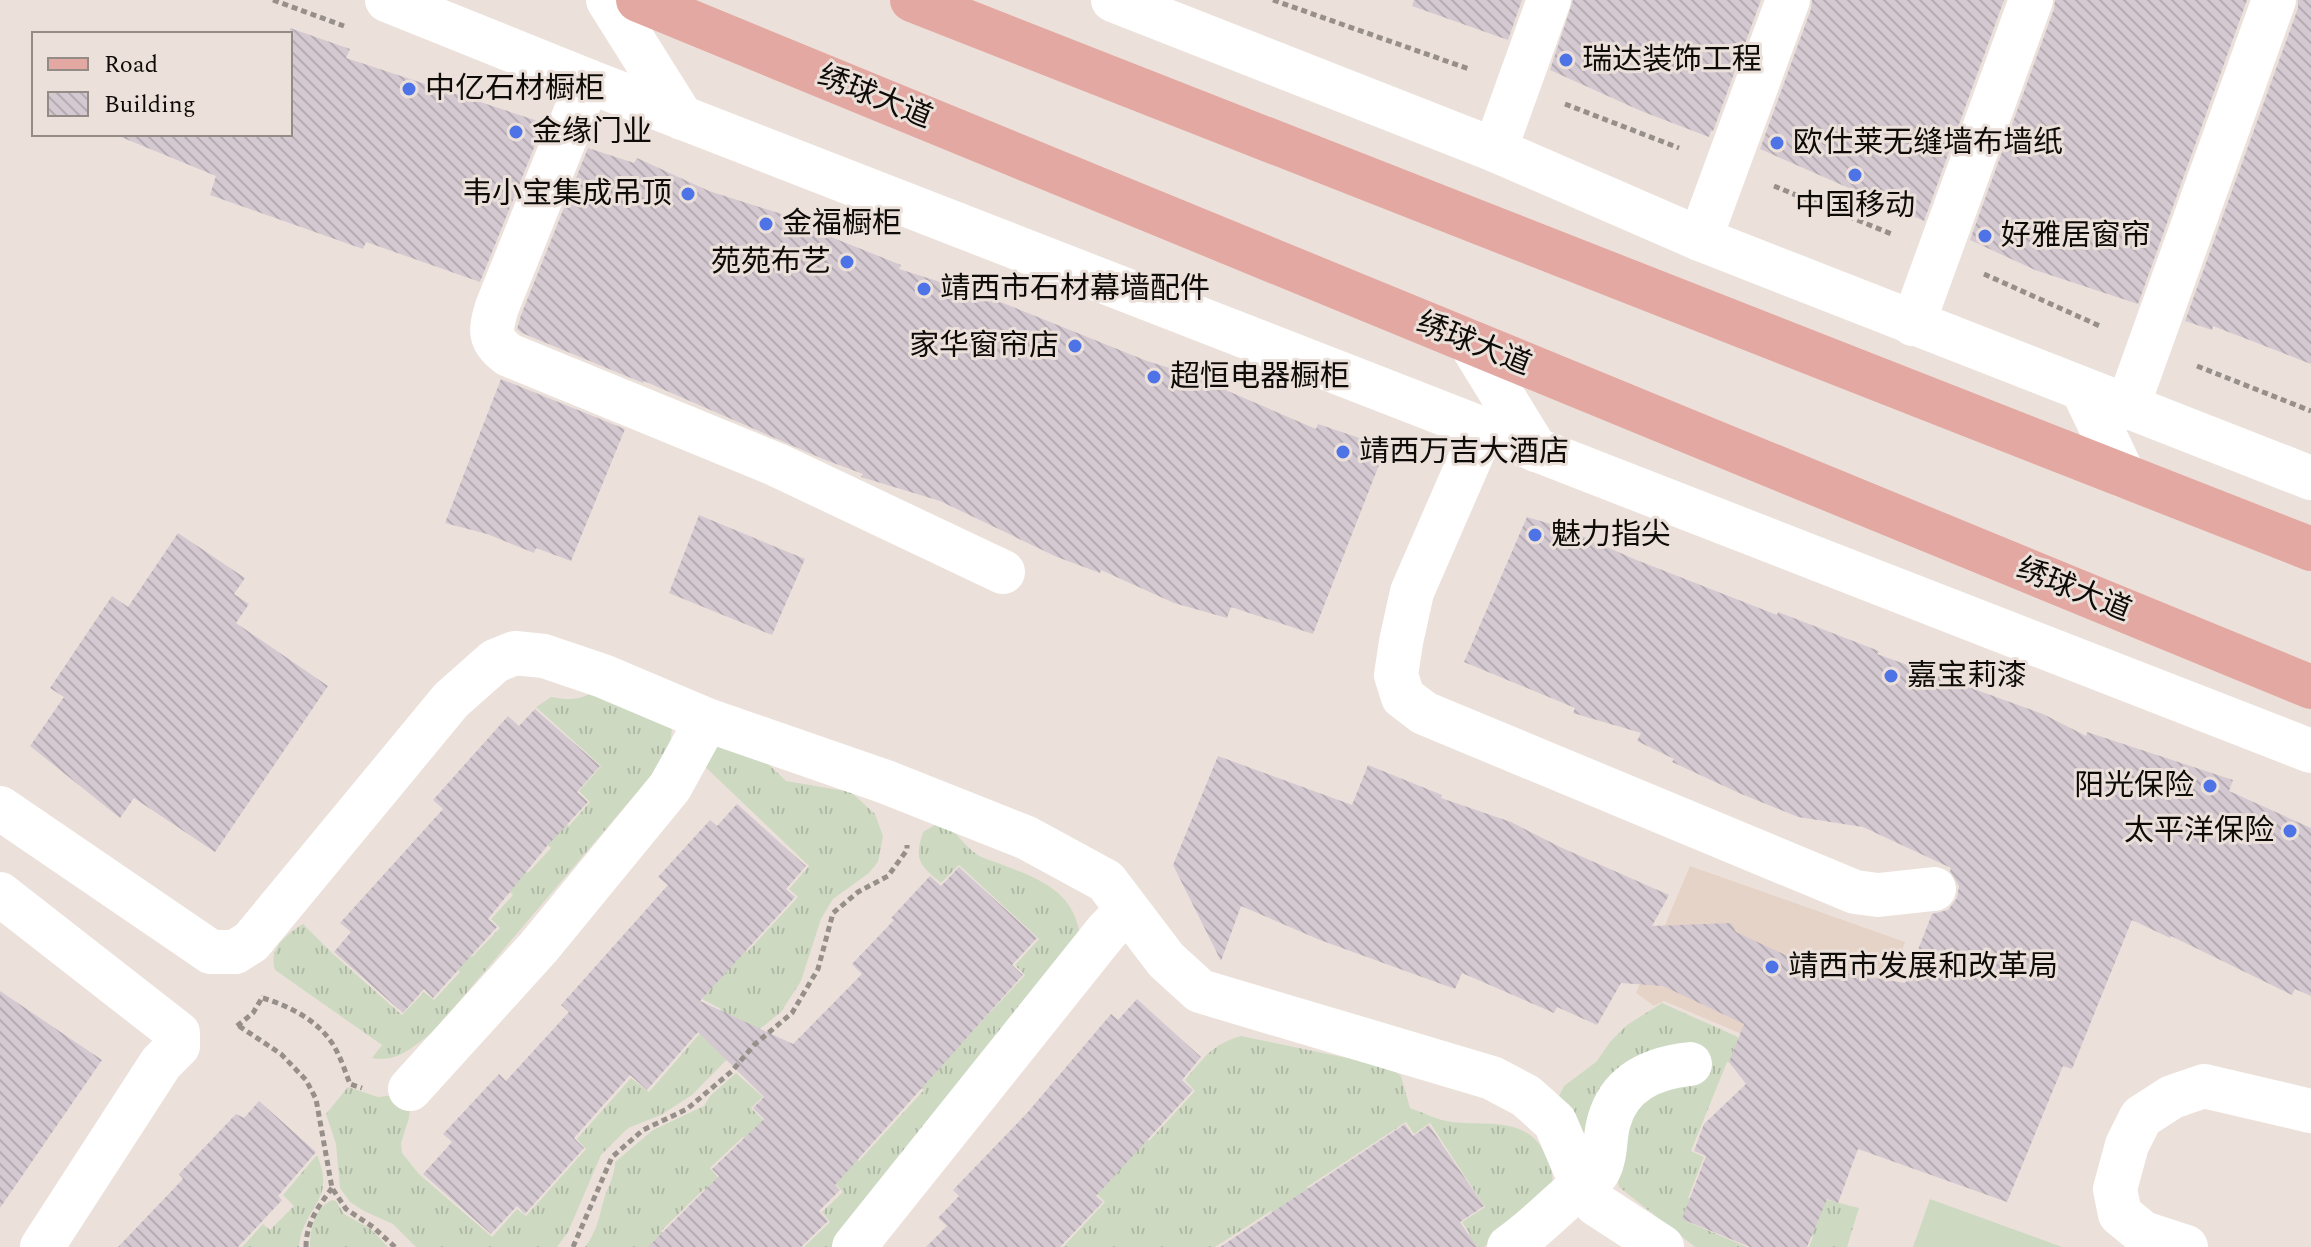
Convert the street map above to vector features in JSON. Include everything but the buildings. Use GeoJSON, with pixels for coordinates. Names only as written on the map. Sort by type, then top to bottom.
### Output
{"type":"FeatureCollection","features":[{"type":"Feature","properties":{"kind":"main road","name":"绣球大道"},"geometry":{"type":"LineString","coordinates":[[638,0],[2311,687]]}},
{"type":"Feature","properties":{"kind":"main road"},"geometry":{"type":"LineString","coordinates":[[912,0],[2311,549]]}},
{"type":"Feature","properties":{"kind":"street"},"geometry":{"type":"LineString","coordinates":[[387,0],[682,118],[2311,751]]}},
{"type":"Feature","properties":{"kind":"street"},"geometry":{"type":"LineString","coordinates":[[608,0],[682,118]]}},
{"type":"Feature","properties":{"kind":"street"},"geometry":{"type":"LineString","coordinates":[[1113,0],[1495,150],[1700,239],[1913,324],[2311,478]]}},
{"type":"Feature","properties":{"kind":"street"},"geometry":{"type":"LineString","coordinates":[[1495,150],[1549,0]]}},
{"type":"Feature","properties":{"kind":"street"},"geometry":{"type":"LineString","coordinates":[[1700,239],[1788,0]]}},
{"type":"Feature","properties":{"kind":"street"},"geometry":{"type":"LineString","coordinates":[[1913,324],[2031,0]]}},
{"type":"Feature","properties":{"kind":"street"},"geometry":{"type":"LineString","coordinates":[[2127,408],[2274,0]]}},
{"type":"Feature","properties":{"kind":"street"},"geometry":{"type":"LineString","coordinates":[[588,81],[497,307],[491,328],[496,346],[509,355],[775,464],[1003,572]]}},
{"type":"Feature","properties":{"kind":"street"},"geometry":{"type":"LineString","coordinates":[[1469,341],[1536,450]]}},
{"type":"Feature","properties":{"kind":"street"},"geometry":{"type":"LineString","coordinates":[[2083,390],[2124,476]]}},
{"type":"Feature","properties":{"kind":"street"},"geometry":{"type":"LineString","coordinates":[[1483,429],[1412,592],[1396,675],[1403,697],[1424,713],[1855,892],[1878,895],[1934,889]]}},
{"type":"Feature","properties":{"kind":"street"},"geometry":{"type":"LineString","coordinates":[[0,808],[211,952],[235,952],[251,942],[451,700],[495,661],[515,653],[544,656],[603,676],[707,720],[886,782],[1027,838],[1106,881],[1166,960],[1200,991],[1492,1078],[1526,1096],[1555,1122],[1582,1185],[1596,1204],[1662,1247]]}},
{"type":"Feature","properties":{"kind":"street"},"geometry":{"type":"LineString","coordinates":[[410,1089],[538,948],[670,787],[707,720]]}},
{"type":"Feature","properties":{"kind":"street"},"geometry":{"type":"LineString","coordinates":[[0,894],[178,1033],[178,1046],[161,1063],[42,1247]]}},
{"type":"Feature","properties":{"kind":"street"},"geometry":{"type":"LineString","coordinates":[[854,1247],[1106,932],[1127,910]]}},
{"type":"Feature","properties":{"kind":"street"},"geometry":{"type":"LineString","coordinates":[[1509,1247],[1598,1172],[1605,1152],[1608,1121],[1622,1094],[1642,1076],[1690,1064]]}},
{"type":"Feature","properties":{"kind":"street"},"geometry":{"type":"LineString","coordinates":[[2186,1247],[2143,1233],[2120,1214],[2115,1189],[2127,1145],[2141,1117],[2172,1097],[2204,1086],[2311,1111]]}},
{"type":"Feature","properties":{"kind":"path"},"geometry":{"type":"LineString","coordinates":[[1273,0],[1517,86],[1726,166],[1938,253],[2151,348],[2311,411]]}},
{"type":"Feature","properties":{"kind":"path"},"geometry":{"type":"LineString","coordinates":[[573,1247],[612,1157],[643,1130],[687,1109],[792,1013],[818,969],[833,913],[858,892],[888,876],[907,850],[906,829],[886,782]]}},
{"type":"Feature","properties":{"kind":"path"},"geometry":{"type":"LineString","coordinates":[[263,998],[289,1006],[332,1042],[350,1084],[388,1093],[410,1089]]}},
{"type":"Feature","properties":{"kind":"path"},"geometry":{"type":"LineString","coordinates":[[239,1026],[281,1054],[306,1080],[316,1099],[332,1188],[346,1209],[395,1247]]}},
{"type":"Feature","properties":{"kind":"path"},"geometry":{"type":"LineString","coordinates":[[306,1247],[306,1232],[315,1212],[332,1188]]}},
{"type":"Feature","properties":{"kind":"shaded area","name":"靖西市发展和改革局"},"geometry":{"type":"Polygon","coordinates":[[[1690,866],[1905,942],[1859,1084],[1664,1001],[1654,1006],[1636,993],[1690,866]]]}},
{"type":"Feature","properties":{"kind":"green space"},"geometry":{"type":"Polygon","coordinates":[[[600,686],[672,728],[669,755],[434,1031],[398,1056],[372,1058],[382,1045],[275,970],[276,949],[303,924],[402,1015],[424,992],[434,1000],[460,972],[450,963],[463,950],[472,957],[500,928],[491,919],[513,895],[500,883],[518,864],[528,873],[551,848],[540,837],[558,817],[569,826],[590,802],[579,791],[601,766],[536,707],[551,697],[583,697],[600,686]]]}},
{"type":"Feature","properties":{"kind":"green space"},"geometry":{"type":"Polygon","coordinates":[[[710,743],[750,746],[786,781],[851,792],[875,814],[883,836],[878,862],[869,873],[833,899],[821,919],[801,981],[781,1012],[746,1040],[692,1095],[661,1115],[628,1128],[601,1155],[568,1232],[557,1247],[416,1247],[393,1224],[350,1202],[340,1188],[336,1144],[326,1114],[348,1087],[378,1097],[403,1094],[411,1099],[401,1143],[402,1153],[419,1174],[492,1237],[517,1209],[526,1216],[586,1149],[577,1139],[631,1078],[649,1092],[721,1009],[702,999],[724,974],[734,943],[747,952],[798,897],[789,889],[809,866],[697,759],[710,743]]]}},
{"type":"Feature","properties":{"kind":"green space"},"geometry":{"type":"Polygon","coordinates":[[[938,823],[949,828],[980,856],[1026,874],[1051,888],[1070,907],[1080,936],[842,1247],[804,1247],[830,1222],[822,1212],[843,1192],[829,1177],[850,1157],[859,1161],[924,1090],[912,1078],[957,1048],[1025,975],[1015,965],[1039,939],[959,865],[941,883],[923,866],[919,849],[923,832],[938,823]]]}},
{"type":"Feature","properties":{"kind":"green space"},"geometry":{"type":"Polygon","coordinates":[[[1662,1003],[1738,1037],[1742,1055],[1738,1064],[1727,1062],[1691,1151],[1704,1157],[1688,1198],[1697,1202],[1688,1222],[1747,1247],[1695,1247],[1619,1187],[1616,1172],[1625,1113],[1654,1081],[1696,1069],[1696,1056],[1684,1053],[1658,1058],[1620,1080],[1604,1100],[1587,1146],[1577,1148],[1552,1110],[1564,1086],[1596,1062],[1627,1025],[1662,1003]]]}},
{"type":"Feature","properties":{"kind":"green space"},"geometry":{"type":"Polygon","coordinates":[[[1241,1036],[1347,1058],[1370,1058],[1401,1076],[1410,1108],[1446,1121],[1517,1128],[1538,1142],[1550,1167],[1552,1190],[1484,1247],[1450,1247],[1470,1234],[1462,1222],[1485,1207],[1430,1123],[1414,1134],[1406,1122],[1307,1187],[1313,1198],[1278,1222],[1271,1211],[1215,1247],[1063,1247],[1105,1202],[1097,1194],[1139,1133],[1149,1141],[1195,1091],[1185,1080],[1198,1065],[1216,1048],[1241,1036]]]}},
{"type":"Feature","properties":{"kind":"green space"},"geometry":{"type":"Polygon","coordinates":[[[736,1073],[763,1097],[751,1108],[775,1132],[749,1144],[743,1137],[710,1168],[721,1181],[709,1193],[704,1189],[661,1231],[674,1245],[672,1247],[585,1247],[597,1224],[615,1162],[653,1130],[704,1106],[710,1096],[736,1073]]]}},
{"type":"Feature","properties":{"kind":"green space"},"geometry":{"type":"Polygon","coordinates":[[[317,1155],[322,1171],[321,1194],[306,1222],[299,1247],[242,1247],[263,1224],[270,1230],[294,1206],[283,1195],[317,1155]]]}},
{"type":"Feature","properties":{"kind":"green space"},"geometry":{"type":"Polygon","coordinates":[[[1812,1196],[1859,1208],[1847,1247],[1809,1247],[1813,1237],[1807,1229],[1812,1196]]]}},
{"type":"Feature","properties":{"kind":"green space"},"geometry":{"type":"Polygon","coordinates":[[[1930,1199],[2062,1247],[1913,1247],[1930,1199]]]}},
{"type":"Feature","properties":{"kind":"green space"},"geometry":{"type":"Polygon","coordinates":[[[332,1200],[344,1214],[371,1229],[388,1247],[310,1247],[314,1220],[332,1200]]]}},
{"type":"Feature","properties":{"kind":"place","name":"瑞达装饰工程"},"geometry":{"type":"Point","coordinates":[1566,60]}},
{"type":"Feature","properties":{"kind":"place","name":"中亿石材橱柜"},"geometry":{"type":"Point","coordinates":[409,89]}},
{"type":"Feature","properties":{"kind":"place","name":"金缘门业"},"geometry":{"type":"Point","coordinates":[516,132]}},
{"type":"Feature","properties":{"kind":"place","name":"欧仕莱无缝墙布墙纸"},"geometry":{"type":"Point","coordinates":[1777,143]}},
{"type":"Feature","properties":{"kind":"place","name":"中国移动"},"geometry":{"type":"Point","coordinates":[1855,175]}},
{"type":"Feature","properties":{"kind":"place","name":"韦小宝集成吊顶"},"geometry":{"type":"Point","coordinates":[688,194]}},
{"type":"Feature","properties":{"kind":"place","name":"金福橱柜"},"geometry":{"type":"Point","coordinates":[766,224]}},
{"type":"Feature","properties":{"kind":"place","name":"好雅居窗帘"},"geometry":{"type":"Point","coordinates":[1985,236]}},
{"type":"Feature","properties":{"kind":"place","name":"苑苑布艺"},"geometry":{"type":"Point","coordinates":[847,262]}},
{"type":"Feature","properties":{"kind":"place","name":"靖西市石材幕墙配件"},"geometry":{"type":"Point","coordinates":[924,289]}},
{"type":"Feature","properties":{"kind":"place","name":"家华窗帘店"},"geometry":{"type":"Point","coordinates":[1075,346]}},
{"type":"Feature","properties":{"kind":"place","name":"超恒电器橱柜"},"geometry":{"type":"Point","coordinates":[1154,377]}},
{"type":"Feature","properties":{"kind":"place","name":"靖西万吉大酒店"},"geometry":{"type":"Point","coordinates":[1343,452]}},
{"type":"Feature","properties":{"kind":"place","name":"魅力指尖"},"geometry":{"type":"Point","coordinates":[1535,535]}},
{"type":"Feature","properties":{"kind":"place","name":"嘉宝莉漆"},"geometry":{"type":"Point","coordinates":[1891,676]}},
{"type":"Feature","properties":{"kind":"place","name":"阳光保险"},"geometry":{"type":"Point","coordinates":[2210,786]}},
{"type":"Feature","properties":{"kind":"place","name":"太平洋保险"},"geometry":{"type":"Point","coordinates":[2290,831]}},
{"type":"Feature","properties":{"kind":"place","name":"靖西市发展和改革局"},"geometry":{"type":"Point","coordinates":[1772,967]}}]}
